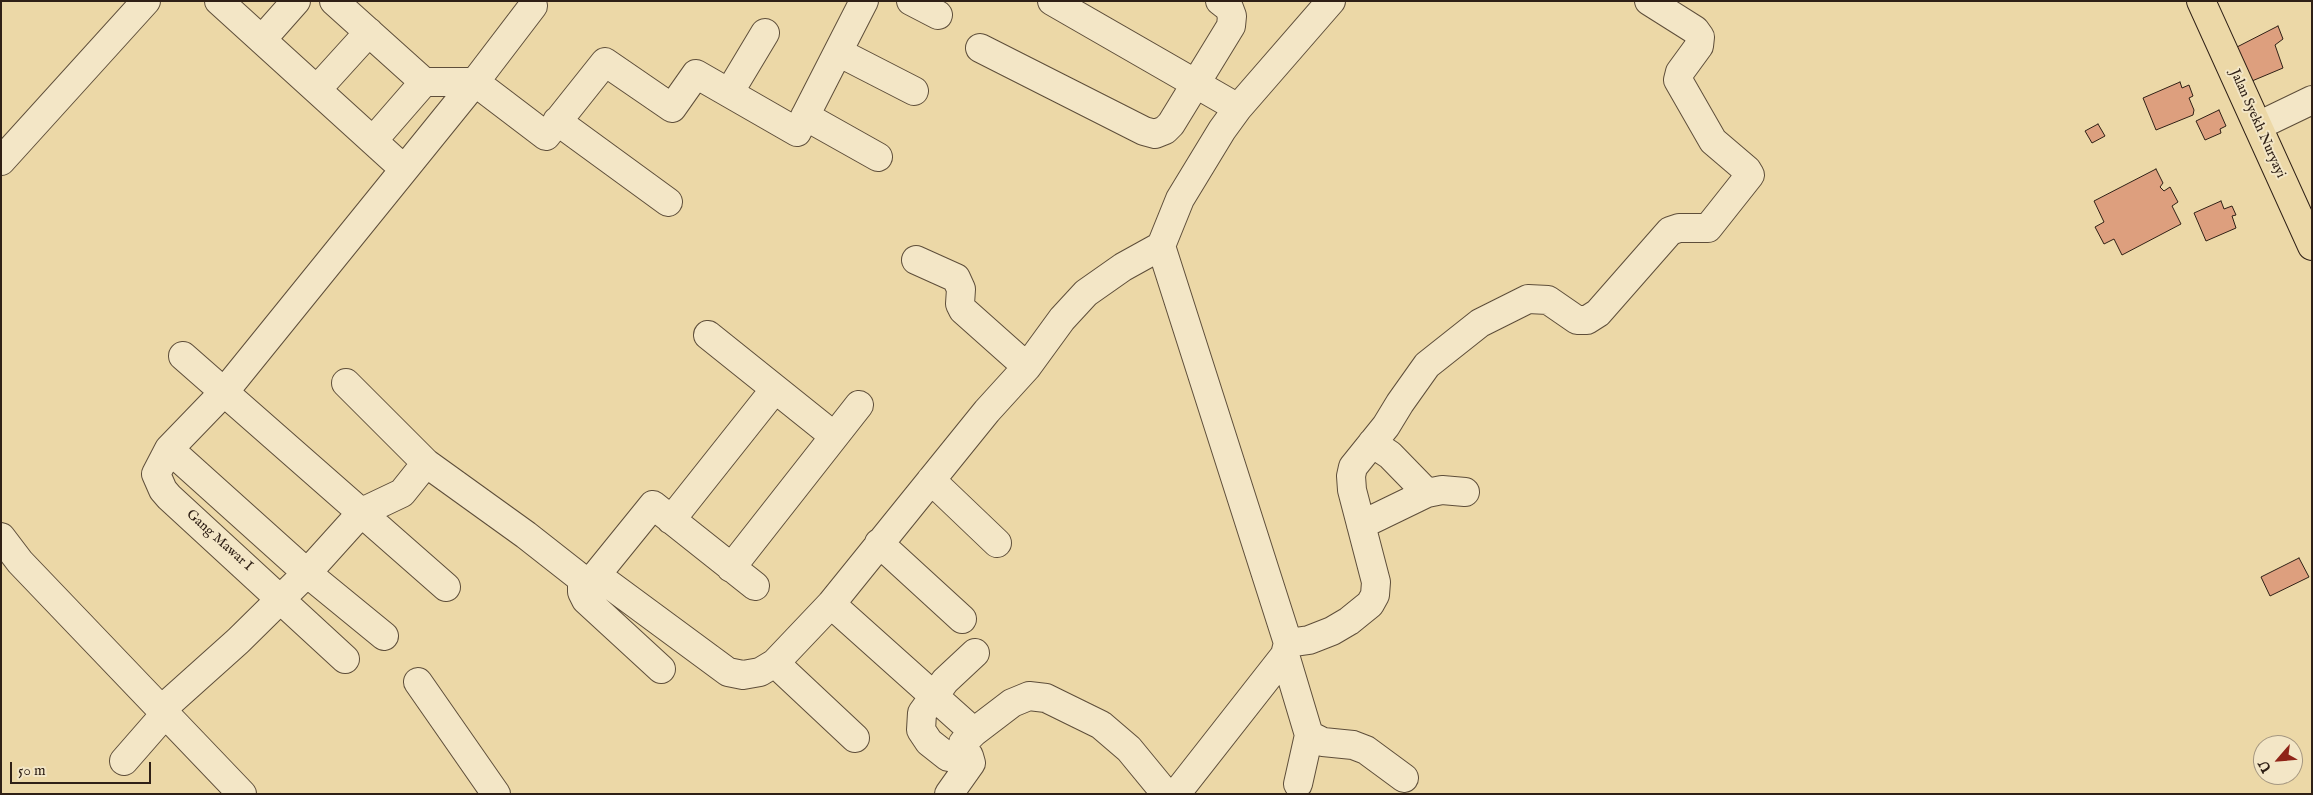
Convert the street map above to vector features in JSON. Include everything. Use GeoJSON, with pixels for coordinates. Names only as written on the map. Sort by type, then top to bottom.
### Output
{"type":"FeatureCollection","features":[{"type":"Feature","properties":{"kind":"main road","name":"Jalan Syekh Nuryayi"},"geometry":{"type":"LineString","coordinates":[[2201,1],[2312,246]]}},
{"type":"Feature","properties":{"kind":"street"},"geometry":{"type":"LineString","coordinates":[[1,161],[146,1]]}},
{"type":"Feature","properties":{"kind":"street"},"geometry":{"type":"LineString","coordinates":[[219,1],[394,160]]}},
{"type":"Feature","properties":{"kind":"street"},"geometry":{"type":"LineString","coordinates":[[265,36],[296,1]]}},
{"type":"Feature","properties":{"kind":"street"},"geometry":{"type":"LineString","coordinates":[[334,1],[424,82],[475,82],[546,136],[605,62],[672,108],[696,74],[796,132],[864,1]]}},
{"type":"Feature","properties":{"kind":"street"},"geometry":{"type":"LineString","coordinates":[[911,1],[938,15]]}},
{"type":"Feature","properties":{"kind":"street"},"geometry":{"type":"LineString","coordinates":[[1052,1],[1238,108]]}},
{"type":"Feature","properties":{"kind":"street"},"geometry":{"type":"LineString","coordinates":[[980,48],[1144,131],[1155,134],[1165,130],[1171,124],[1232,26],[1232,16],[1229,8],[1220,1]]}},
{"type":"Feature","properties":{"kind":"street"},"geometry":{"type":"LineString","coordinates":[[1298,784],[1309,736],[1287,649],[1161,246],[1180,199],[1222,130],[1238,108],[1331,1]]}},
{"type":"Feature","properties":{"kind":"street"},"geometry":{"type":"LineString","coordinates":[[1176,794],[1287,649],[1332,631],[1349,621],[1370,604],[1375,594],[1376,582],[1352,490],[1352,467],[1386,426],[1427,365],[1472,329],[1528,299],[1548,300],[1576,320],[1587,320],[1598,313],[1670,231],[1679,228],[1708,228],[1750,175],[1747,170],[1713,140],[1678,80],[1680,72],[1699,46],[1700,37],[1695,30],[1650,1]]}},
{"type":"Feature","properties":{"kind":"street"},"geometry":{"type":"LineString","coordinates":[[384,636],[307,573],[168,449],[225,391],[475,82],[533,6]]}},
{"type":"Feature","properties":{"kind":"street"},"geometry":{"type":"LineString","coordinates":[[320,86],[368,32]]}},
{"type":"Feature","properties":{"kind":"street"},"geometry":{"type":"LineString","coordinates":[[729,93],[764,33]]}},
{"type":"Feature","properties":{"kind":"street"},"geometry":{"type":"LineString","coordinates":[[838,52],[914,91]]}},
{"type":"Feature","properties":{"kind":"street"},"geometry":{"type":"LineString","coordinates":[[376,136],[424,82]]}},
{"type":"Feature","properties":{"kind":"street"},"geometry":{"type":"LineString","coordinates":[[2258,126],[2312,100]]}},
{"type":"Feature","properties":{"kind":"street"},"geometry":{"type":"LineString","coordinates":[[805,116],[878,156]]}},
{"type":"Feature","properties":{"kind":"street"},"geometry":{"type":"LineString","coordinates":[[557,121],[668,202]]}},
{"type":"Feature","properties":{"kind":"street"},"geometry":{"type":"LineString","coordinates":[[346,383],[426,463],[587,579],[606,582],[728,672],[744,675],[760,672],[775,663],[831,604],[987,411],[1027,367],[1058,326],[1098,284],[1161,246]]}},
{"type":"Feature","properties":{"kind":"street"},"geometry":{"type":"LineString","coordinates":[[916,260],[956,278],[961,289],[960,304],[963,310],[1027,367]]}},
{"type":"Feature","properties":{"kind":"street"},"geometry":{"type":"LineString","coordinates":[[708,336],[834,436]]}},
{"type":"Feature","properties":{"kind":"street"},"geometry":{"type":"LineString","coordinates":[[183,356],[446,587]]}},
{"type":"Feature","properties":{"kind":"street"},"geometry":{"type":"LineString","coordinates":[[671,520],[775,389]]}},
{"type":"Feature","properties":{"kind":"street"},"geometry":{"type":"LineString","coordinates":[[731,568],[859,405]]}},
{"type":"Feature","properties":{"kind":"street"},"geometry":{"type":"LineString","coordinates":[[1372,444],[1390,455],[1427,493]]}},
{"type":"Feature","properties":{"kind":"street","name":"Gang Mawar I"},"geometry":{"type":"LineString","coordinates":[[168,449],[156,474],[159,483],[169,497],[345,658]]}},
{"type":"Feature","properties":{"kind":"street"},"geometry":{"type":"LineString","coordinates":[[124,761],[163,712],[307,573],[362,512],[402,493],[426,463]]}},
{"type":"Feature","properties":{"kind":"street"},"geometry":{"type":"LineString","coordinates":[[930,480],[998,543]]}},
{"type":"Feature","properties":{"kind":"street"},"geometry":{"type":"LineString","coordinates":[[1362,525],[1427,493],[1442,490],[1464,492]]}},
{"type":"Feature","properties":{"kind":"street"},"geometry":{"type":"LineString","coordinates":[[661,669],[586,600],[582,592],[587,579],[653,505],[755,586]]}},
{"type":"Feature","properties":{"kind":"street"},"geometry":{"type":"LineString","coordinates":[[1,537],[20,562],[242,794]]}},
{"type":"Feature","properties":{"kind":"street"},"geometry":{"type":"LineString","coordinates":[[879,543],[962,619]]}},
{"type":"Feature","properties":{"kind":"street"},"geometry":{"type":"LineString","coordinates":[[831,604],[974,732]]}},
{"type":"Feature","properties":{"kind":"street"},"geometry":{"type":"LineString","coordinates":[[948,757],[929,742],[920,730],[922,713],[944,681],[975,653]]}},
{"type":"Feature","properties":{"kind":"street"},"geometry":{"type":"LineString","coordinates":[[775,663],[855,738]]}},
{"type":"Feature","properties":{"kind":"street"},"geometry":{"type":"LineString","coordinates":[[418,682],[496,794]]}},
{"type":"Feature","properties":{"kind":"street"},"geometry":{"type":"LineString","coordinates":[[949,794],[971,765],[971,761],[962,747],[974,732],[1022,697],[1046,698],[1101,725],[1129,749],[1166,794]]}},
{"type":"Feature","properties":{"kind":"street"},"geometry":{"type":"LineString","coordinates":[[1309,736],[1323,742],[1353,745],[1366,750],[1404,778]]}},
{"type":"Feature","properties":{"kind":"building"},"geometry":{"type":"Polygon","coordinates":[[[2278,26],[2283,39],[2275,45],[2283,68],[2252,81],[2237,47],[2278,26]]]}},
{"type":"Feature","properties":{"kind":"building"},"geometry":{"type":"Polygon","coordinates":[[[2180,82],[2182,88],[2189,85],[2193,96],[2189,98],[2194,110],[2193,115],[2156,130],[2143,98],[2180,82]]]}},
{"type":"Feature","properties":{"kind":"building"},"geometry":{"type":"Polygon","coordinates":[[[2219,110],[2226,126],[2220,129],[2221,133],[2205,140],[2196,121],[2219,110]]]}},
{"type":"Feature","properties":{"kind":"building"},"geometry":{"type":"Polygon","coordinates":[[[2098,124],[2105,136],[2092,143],[2085,131],[2098,124]]]}},
{"type":"Feature","properties":{"kind":"building"},"geometry":{"type":"Polygon","coordinates":[[[2156,169],[2163,183],[2160,187],[2164,191],[2170,187],[2178,202],[2172,206],[2181,224],[2122,255],[2114,239],[2104,244],[2095,227],[2104,222],[2094,201],[2156,169]]]}},
{"type":"Feature","properties":{"kind":"building"},"geometry":{"type":"Polygon","coordinates":[[[2221,201],[2224,209],[2232,206],[2236,215],[2232,216],[2236,228],[2206,241],[2194,213],[2221,201]]]}},
{"type":"Feature","properties":{"kind":"building"},"geometry":{"type":"Polygon","coordinates":[[[2299,558],[2309,577],[2270,596],[2261,577],[2299,558]]]}}]}
